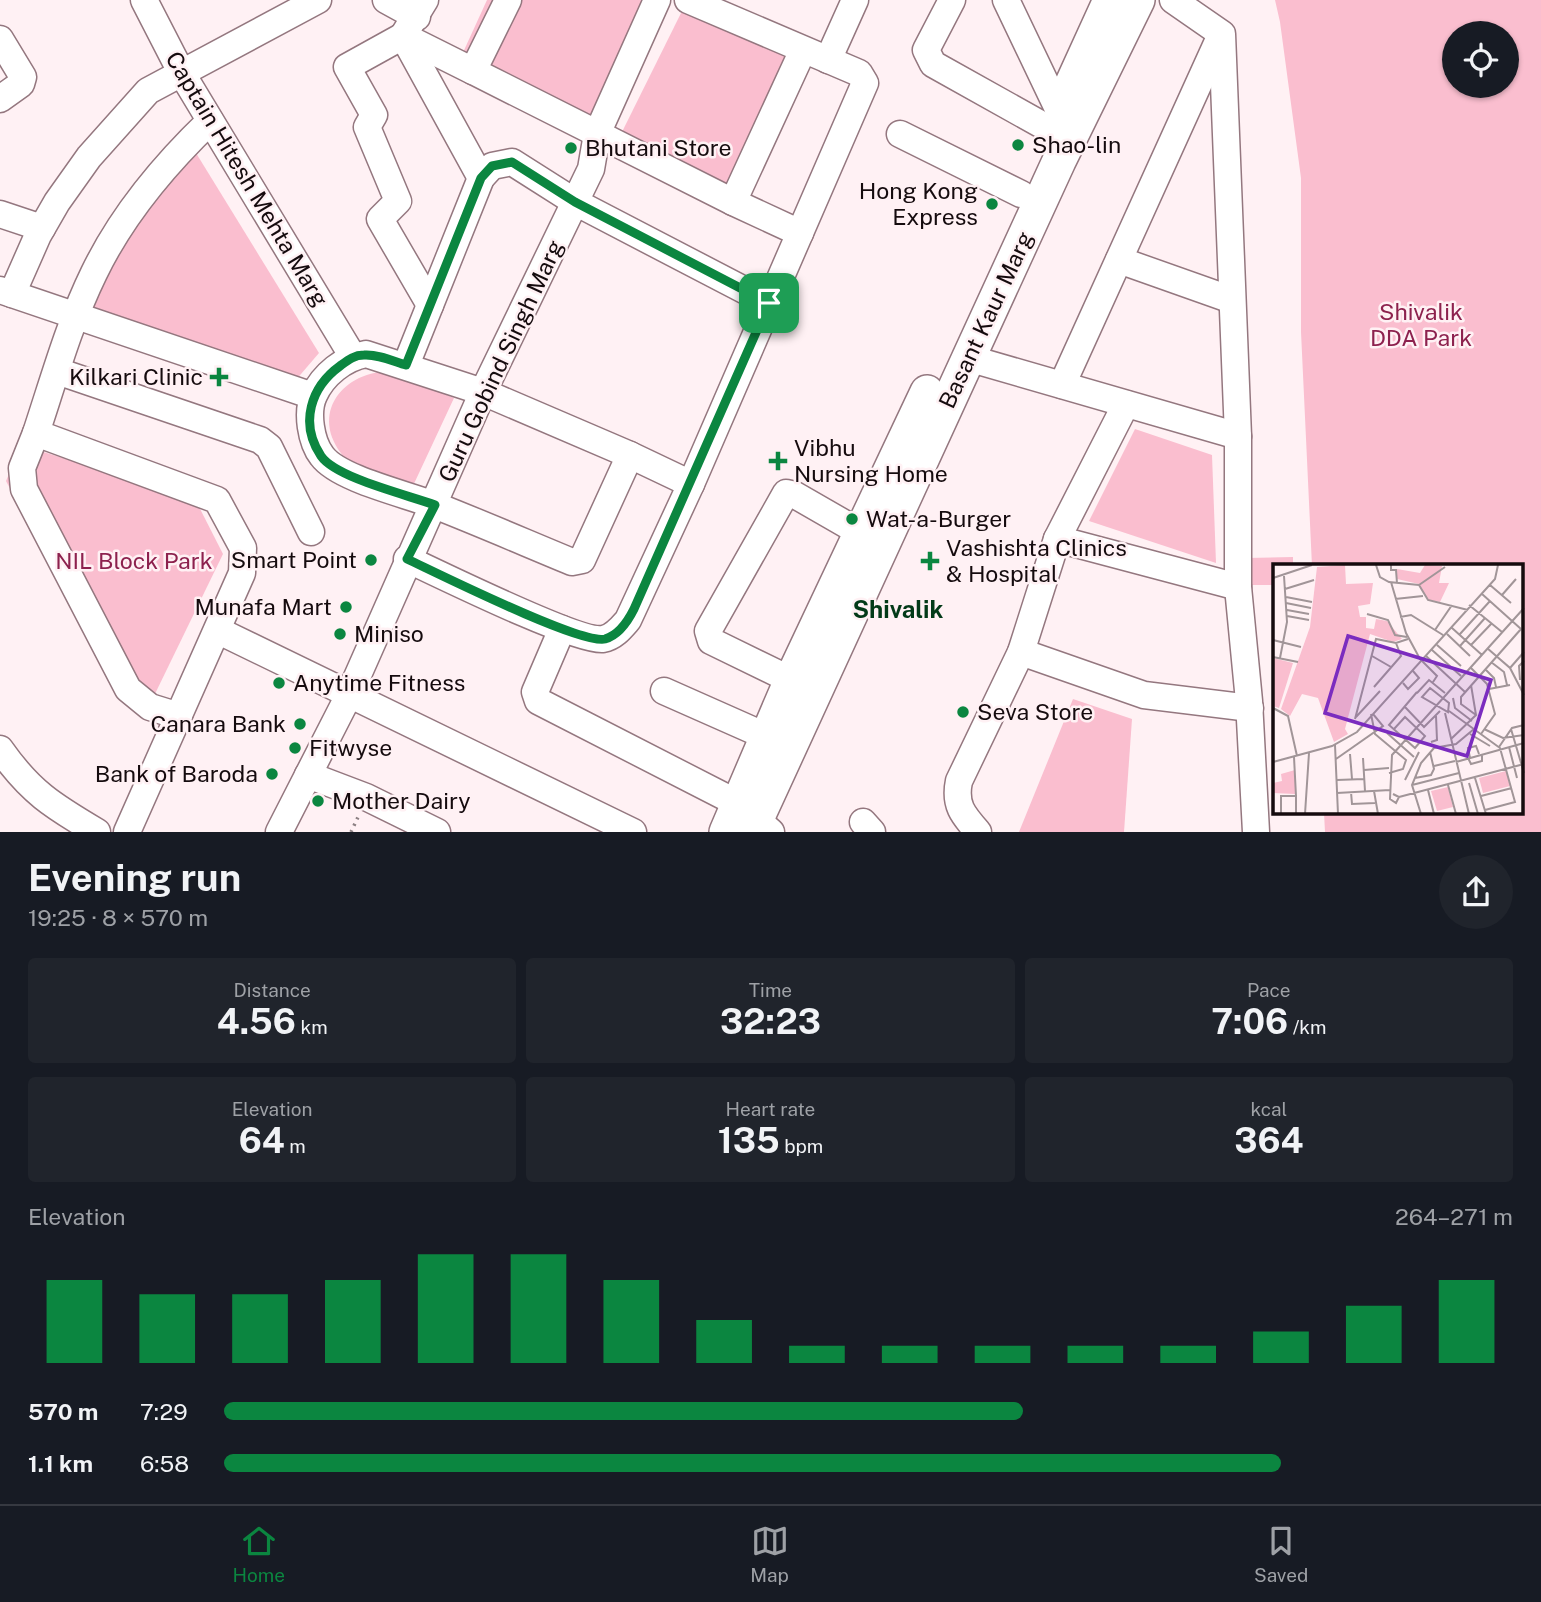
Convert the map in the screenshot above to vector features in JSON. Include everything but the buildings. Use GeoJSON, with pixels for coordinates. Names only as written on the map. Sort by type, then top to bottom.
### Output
{"type":"FeatureCollection","features":[{"type":"Feature","properties":{"kind":"main road","name":"Basant Kaur Marg"},"geometry":{"type":"LineString","coordinates":[[749,824],[968,358],[1063,127],[1110,0]]}},
{"type":"Feature","properties":{"kind":"main road","name":"Basant Kaur Marg"},"geometry":{"type":"LineString","coordinates":[[749,824],[768,737],[791,680],[1021,194],[1138,0]]}},
{"type":"Feature","properties":{"kind":"street","name":"Captain Hitesh Mehta Marg"},"geometry":{"type":"LineString","coordinates":[[144,0],[181,72],[353,357]]}},
{"type":"Feature","properties":{"kind":"street"},"geometry":{"type":"LineString","coordinates":[[313,396],[6,292],[42,228],[89,157],[148,91],[318,0]]}},
{"type":"Feature","properties":{"kind":"street"},"geometry":{"type":"LineString","coordinates":[[386,0],[415,18],[473,71],[800,233]]}},
{"type":"Feature","properties":{"kind":"street"},"geometry":{"type":"LineString","coordinates":[[473,71],[508,0]]}},
{"type":"Feature","properties":{"kind":"street","name":"Guru Gobind Singh Marg"},"geometry":{"type":"LineString","coordinates":[[278,832],[350,693],[483,392],[591,169],[597,134],[657,0]]}},
{"type":"Feature","properties":{"kind":"street"},"geometry":{"type":"LineString","coordinates":[[407,559],[562,629],[599,639],[620,629],[634,609],[866,83],[859,73],[688,0]]}},
{"type":"Feature","properties":{"kind":"street"},"geometry":{"type":"LineString","coordinates":[[828,60],[855,0]]}},
{"type":"Feature","properties":{"kind":"street"},"geometry":{"type":"LineString","coordinates":[[952,0],[926,50],[933,64],[1063,127]]}},
{"type":"Feature","properties":{"kind":"street"},"geometry":{"type":"LineString","coordinates":[[1006,0],[1063,127]]}},
{"type":"Feature","properties":{"kind":"street"},"geometry":{"type":"LineString","coordinates":[[1173,0],[1222,34]]}},
{"type":"Feature","properties":{"kind":"street"},"geometry":{"type":"LineString","coordinates":[[415,18],[481,178]]}},
{"type":"Feature","properties":{"kind":"street"},"geometry":{"type":"LineString","coordinates":[[415,18],[347,67],[374,115],[367,127],[398,201],[380,219],[430,304]]}},
{"type":"Feature","properties":{"kind":"street"},"geometry":{"type":"LineString","coordinates":[[1062,385],[1222,34]]}},
{"type":"Feature","properties":{"kind":"street"},"geometry":{"type":"LineString","coordinates":[[1222,34],[1238,436],[1238,587],[1250,708],[1256,832]]}},
{"type":"Feature","properties":{"kind":"street"},"geometry":{"type":"LineString","coordinates":[[0,39],[23,77],[21,84],[0,99]]}},
{"type":"Feature","properties":{"kind":"street"},"geometry":{"type":"LineString","coordinates":[[733,202],[803,50]]}},
{"type":"Feature","properties":{"kind":"street"},"geometry":{"type":"LineString","coordinates":[[179,716],[150,707],[128,689],[24,489],[22,468],[75,315],[95,271],[127,216],[173,156],[210,121]]}},
{"type":"Feature","properties":{"kind":"street"},"geometry":{"type":"LineString","coordinates":[[900,134],[1021,194]]}},
{"type":"Feature","properties":{"kind":"street"},"geometry":{"type":"LineString","coordinates":[[406,365],[481,178],[492,166],[512,162],[575,202],[769,303]]}},
{"type":"Feature","properties":{"kind":"street"},"geometry":{"type":"LineString","coordinates":[[0,214],[42,228]]}},
{"type":"Feature","properties":{"kind":"street"},"geometry":{"type":"LineString","coordinates":[[1119,260],[1232,300]]}},
{"type":"Feature","properties":{"kind":"street"},"geometry":{"type":"LineString","coordinates":[[631,455],[585,555],[575,563],[435,505],[340,470],[321,456],[309,415],[313,396],[325,377],[353,357],[366,354],[483,392],[631,455],[691,484]]}},
{"type":"Feature","properties":{"kind":"street"},"geometry":{"type":"LineString","coordinates":[[968,358],[1238,436]]}},
{"type":"Feature","properties":{"kind":"street"},"geometry":{"type":"LineString","coordinates":[[57,371],[260,440],[269,447],[310,532]]}},
{"type":"Feature","properties":{"kind":"street"},"geometry":{"type":"LineString","coordinates":[[978,832],[960,810],[956,794],[959,781],[1021,652],[1057,539],[1126,404]]}},
{"type":"Feature","properties":{"kind":"street"},"geometry":{"type":"LineString","coordinates":[[36,433],[217,500],[243,548],[242,573],[219,631],[127,832]]}},
{"type":"Feature","properties":{"kind":"street"},"geometry":{"type":"LineString","coordinates":[[791,680],[711,641],[708,631],[786,493],[795,495],[861,533]]}},
{"type":"Feature","properties":{"kind":"street"},"geometry":{"type":"LineString","coordinates":[[1057,539],[1238,587]]}},
{"type":"Feature","properties":{"kind":"street"},"geometry":{"type":"LineString","coordinates":[[562,629],[535,692],[538,701],[749,824]]}},
{"type":"Feature","properties":{"kind":"street"},"geometry":{"type":"LineString","coordinates":[[219,631],[633,832]]}},
{"type":"Feature","properties":{"kind":"street"},"geometry":{"type":"LineString","coordinates":[[1021,652],[1144,695],[1250,708]]}},
{"type":"Feature","properties":{"kind":"street"},"geometry":{"type":"LineString","coordinates":[[664,691],[768,737]]}},
{"type":"Feature","properties":{"kind":"street"},"geometry":{"type":"LineString","coordinates":[[0,749],[18,775],[45,802],[97,832]]}},
{"type":"Feature","properties":{"kind":"street"},"geometry":{"type":"LineString","coordinates":[[308,775],[366,797],[438,832]]}},
{"type":"Feature","properties":{"kind":"green space"},"geometry":{"type":"Polygon","coordinates":[[[487,0],[657,0],[597,134],[455,70],[487,0]]]}},
{"type":"Feature","properties":{"kind":"green space","name":"Shivalik DDA Park"},"geometry":{"type":"Polygon","coordinates":[[[1275,0],[1541,0],[1541,832],[1325,832],[1324,814],[1524,814],[1524,564],[1312,564],[1301,332],[1301,178],[1275,0]]]}},
{"type":"Feature","properties":{"kind":"green space"},"geometry":{"type":"Polygon","coordinates":[[[686,3],[794,56],[727,189],[620,136],[686,3]]]}},
{"type":"Feature","properties":{"kind":"green space"},"geometry":{"type":"Polygon","coordinates":[[[188,140],[319,353],[295,381],[69,310],[188,140]]]}},
{"type":"Feature","properties":{"kind":"green space"},"geometry":{"type":"Polygon","coordinates":[[[389,371],[454,398],[412,488],[352,464],[336,444],[330,429],[330,414],[334,401],[343,389],[355,380],[389,371]]]}},
{"type":"Feature","properties":{"kind":"green space"},"geometry":{"type":"Polygon","coordinates":[[[1135,429],[1212,455],[1216,563],[1089,521],[1135,429]]]}},
{"type":"Feature","properties":{"kind":"green space","name":"NIL Block Park"},"geometry":{"type":"Polygon","coordinates":[[[21,445],[195,499],[223,554],[152,700],[115,687],[6,481],[21,445]]]}},
{"type":"Feature","properties":{"kind":"green space"},"geometry":{"type":"Polygon","coordinates":[[[1293,557],[1293,564],[1273,564],[1273,585],[1247,585],[1246,558],[1293,557]]]}},
{"type":"Feature","properties":{"kind":"green space"},"geometry":{"type":"Polygon","coordinates":[[[1073,699],[1132,719],[1124,832],[1019,832],[1073,699]]]}},
{"type":"Feature","properties":{"kind":"place","name":"Shao-lin"},"geometry":{"type":"Point","coordinates":[1018,145]}},
{"type":"Feature","properties":{"kind":"place","name":"Bhutani Store"},"geometry":{"type":"Point","coordinates":[571,148]}},
{"type":"Feature","properties":{"kind":"place","name":"Hong Kong Express"},"geometry":{"type":"Point","coordinates":[992,204]}},
{"type":"Feature","properties":{"kind":"place","name":"Kilkari Clinic"},"geometry":{"type":"Point","coordinates":[219,377]}},
{"type":"Feature","properties":{"kind":"place","name":"Vibhu Nursing Home"},"geometry":{"type":"Point","coordinates":[778,461]}},
{"type":"Feature","properties":{"kind":"place","name":"Wat-a-Burger"},"geometry":{"type":"Point","coordinates":[852,519]}},
{"type":"Feature","properties":{"kind":"place","name":"Smart Point"},"geometry":{"type":"Point","coordinates":[371,560]}},
{"type":"Feature","properties":{"kind":"place","name":"Vashishta Clinics & Hospital"},"geometry":{"type":"Point","coordinates":[930,561]}},
{"type":"Feature","properties":{"kind":"place","name":"Munafa Mart"},"geometry":{"type":"Point","coordinates":[346,607]}},
{"type":"Feature","properties":{"kind":"place","name":"Miniso"},"geometry":{"type":"Point","coordinates":[340,634]}},
{"type":"Feature","properties":{"kind":"place","name":"Anytime Fitness"},"geometry":{"type":"Point","coordinates":[279,683]}},
{"type":"Feature","properties":{"kind":"place","name":"Seva Store"},"geometry":{"type":"Point","coordinates":[963,712]}},
{"type":"Feature","properties":{"kind":"place","name":"Canara Bank"},"geometry":{"type":"Point","coordinates":[300,724]}},
{"type":"Feature","properties":{"kind":"place","name":"Fitwyse"},"geometry":{"type":"Point","coordinates":[295,748]}},
{"type":"Feature","properties":{"kind":"place","name":"Bank of Baroda"},"geometry":{"type":"Point","coordinates":[272,774]}},
{"type":"Feature","properties":{"kind":"place","name":"Mother Dairy"},"geometry":{"type":"Point","coordinates":[318,801]}},
{"type":"Feature","properties":{"kind":"district","name":"Shivalik"},"geometry":{"type":"Point","coordinates":[898,610]}},
{"type":"Feature","properties":{"kind":"route"},"geometry":{"type":"LineString","coordinates":[[512,162],[575,202],[769,303],[634,609],[620,629],[605,639],[593,639],[562,629],[407,559],[435,505],[340,470],[321,456],[309,415],[313,396],[325,377],[353,357],[366,354],[406,365],[481,178],[492,166],[512,162]]}}]}
